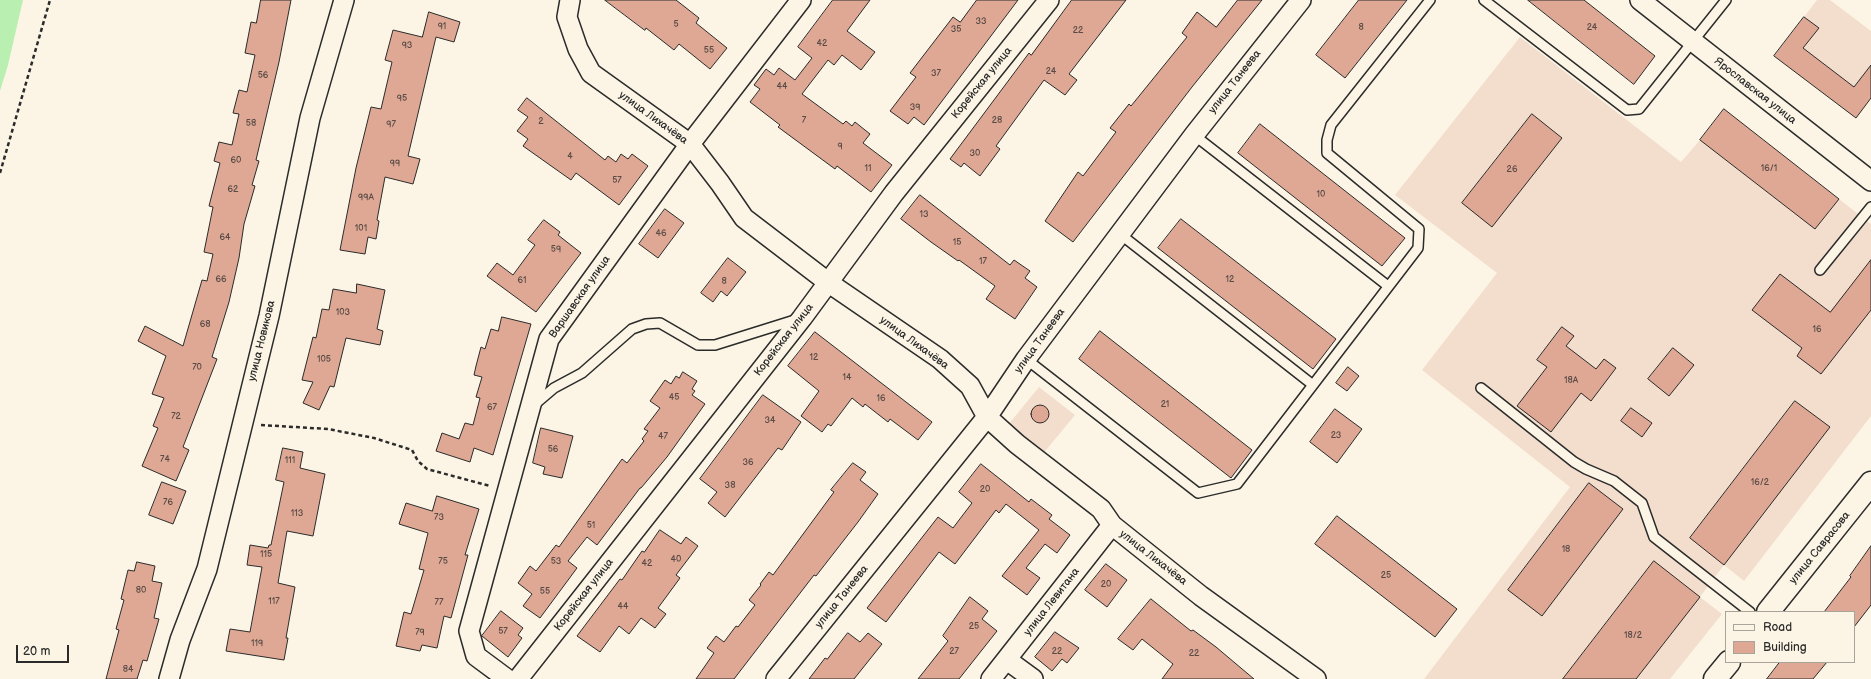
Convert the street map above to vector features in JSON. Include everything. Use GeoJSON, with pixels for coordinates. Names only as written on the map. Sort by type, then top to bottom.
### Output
{"type":"FeatureCollection","features":[{"type":"Feature","properties":{"kind":"street","name":"улица Новикова"},"geometry":{"type":"LineString","coordinates":[[168,679],[180,640],[207,569],[269,316],[310,118],[344,0]]}},
{"type":"Feature","properties":{"kind":"street","name":"улица Лихачёва"},"geometry":{"type":"LineString","coordinates":[[570,0],[567,17],[578,49],[591,74],[690,144],[720,183],[744,218],[829,283],[940,359],[970,386],[987,417],[1017,444],[1101,509],[1112,525],[1201,596],[1316,679]]}},
{"type":"Feature","properties":{"kind":"street","name":"Варшавская улица"},"geometry":{"type":"LineString","coordinates":[[507,679],[476,656],[469,631],[550,339],[690,144],[801,0]]}},
{"type":"Feature","properties":{"kind":"street","name":"Корейская улица"},"geometry":{"type":"LineString","coordinates":[[518,679],[802,318],[894,193],[1049,0]]}},
{"type":"Feature","properties":{"kind":"street","name":"улица Танеева"},"geometry":{"type":"LineString","coordinates":[[776,679],[987,417],[1026,359],[1194,135],[1301,0]]}},
{"type":"Feature","properties":{"kind":"street","name":"Ярославская улица"},"geometry":{"type":"LineString","coordinates":[[1640,0],[1871,181]]}},
{"type":"Feature","properties":{"kind":"street","name":"улица Саврасова"},"geometry":{"type":"LineString","coordinates":[[1769,611],[1871,483]]}},
{"type":"Feature","properties":{"kind":"street","name":"улица Левитана"},"geometry":{"type":"LineString","coordinates":[[991,679],[1112,525]]}},
{"type":"Feature","properties":{"kind":"street"},"geometry":{"type":"LineString","coordinates":[[1007,660],[1033,679]]}},
{"type":"Feature","properties":{"kind":"street"},"geometry":{"type":"LineString","coordinates":[[1715,679],[1728,663]]}},
{"type":"Feature","properties":{"kind":"lane"},"geometry":{"type":"LineString","coordinates":[[1026,359],[1198,493],[1237,484],[1418,248],[1419,229],[1327,153],[1327,140],[1331,125],[1430,0]]}},
{"type":"Feature","properties":{"kind":"lane"},"geometry":{"type":"LineString","coordinates":[[1484,0],[1627,110],[1640,109],[1726,0]]}},
{"type":"Feature","properties":{"kind":"lane"},"geometry":{"type":"LineString","coordinates":[[1194,135],[1388,286]]}},
{"type":"Feature","properties":{"kind":"lane"},"geometry":{"type":"LineString","coordinates":[[1820,270],[1871,207]]}},
{"type":"Feature","properties":{"kind":"lane"},"geometry":{"type":"LineString","coordinates":[[1120,234],[1313,385]]}},
{"type":"Feature","properties":{"kind":"lane"},"geometry":{"type":"LineString","coordinates":[[530,408],[554,388],[582,374],[632,329],[646,324],[660,323],[698,345],[715,345],[802,318]]}},
{"type":"Feature","properties":{"kind":"lane"},"geometry":{"type":"LineString","coordinates":[[1481,388],[1574,462],[1614,481],[1642,503],[1654,538],[1749,611]]}},
{"type":"Feature","properties":{"kind":"path"},"geometry":{"type":"LineString","coordinates":[[0,173],[50,0]]}},
{"type":"Feature","properties":{"kind":"path"},"geometry":{"type":"LineString","coordinates":[[242,423],[328,429],[374,438],[412,450],[418,461],[427,469],[507,491]]}},
{"type":"Feature","properties":{"kind":"shaded area"},"geometry":{"type":"Polygon","coordinates":[[[1817,0],[1830,0],[1871,31],[1871,98],[1856,118],[1774,56],[1817,0]]]}},
{"type":"Feature","properties":{"kind":"shaded area"},"geometry":{"type":"Polygon","coordinates":[[[1520,37],[1681,162],[1700,140],[1815,229],[1839,199],[1871,224],[1871,416],[1744,581],[1724,565],[1700,597],[1722,614],[1670,679],[1424,679],[1570,487],[1422,370],[1497,273],[1395,195],[1520,37]]]}},
{"type":"Feature","properties":{"kind":"shaded area"},"geometry":{"type":"Polygon","coordinates":[[[1039,387],[1075,415],[1042,455],[1007,426],[1039,387]]]}},
{"type":"Feature","properties":{"kind":"green space"},"geometry":{"type":"Polygon","coordinates":[[[0,0],[23,0],[8,65],[0,91],[0,0]]]}},
{"type":"Feature","properties":{"kind":"building"},"geometry":{"type":"Polygon","coordinates":[[[261,0],[291,0],[279,62],[256,160],[259,161],[252,185],[255,186],[244,224],[239,258],[229,302],[212,357],[217,359],[183,447],[189,450],[176,481],[142,466],[158,428],[153,426],[164,398],[152,394],[166,356],[138,341],[145,326],[183,346],[202,280],[207,281],[213,254],[204,252],[213,207],[209,206],[220,163],[214,161],[219,142],[232,145],[239,114],[233,113],[239,90],[247,92],[255,55],[245,53],[251,22],[256,23],[261,0]]]}},
{"type":"Feature","properties":{"kind":"building"},"geometry":{"type":"Polygon","coordinates":[[[605,0],[676,0],[699,18],[696,23],[727,48],[710,69],[679,44],[674,50],[646,28],[645,30],[605,0]]]}},
{"type":"Feature","properties":{"kind":"building"},"geometry":{"type":"Polygon","coordinates":[[[833,0],[870,0],[847,31],[875,52],[861,70],[842,55],[834,65],[828,60],[802,94],[843,124],[846,121],[852,126],[855,122],[870,134],[863,143],[892,165],[871,192],[837,166],[835,169],[778,127],[780,125],[750,102],[760,89],[754,85],[766,69],[774,75],[779,68],[795,80],[812,58],[798,47],[833,0]]]}},
{"type":"Feature","properties":{"kind":"building"},"geometry":{"type":"Polygon","coordinates":[[[977,0],[1018,0],[924,125],[914,117],[908,124],[890,111],[916,77],[910,73],[953,17],[960,22],[977,0]]]}},
{"type":"Feature","properties":{"kind":"building"},"geometry":{"type":"Polygon","coordinates":[[[1072,0],[1126,0],[1069,74],[1077,80],[1065,95],[1044,80],[996,146],[1000,149],[980,176],[964,163],[961,167],[950,159],[1029,53],[1031,55],[1072,0]]]}},
{"type":"Feature","properties":{"kind":"building"},"geometry":{"type":"Polygon","coordinates":[[[1238,0],[1262,0],[1192,87],[1073,242],[1045,221],[1078,172],[1083,176],[1116,132],[1110,128],[1129,104],[1131,106],[1187,37],[1182,33],[1197,12],[1216,27],[1238,0]]]}},
{"type":"Feature","properties":{"kind":"building"},"geometry":{"type":"Polygon","coordinates":[[[1359,0],[1407,0],[1345,78],[1316,55],[1359,0]]]}},
{"type":"Feature","properties":{"kind":"building"},"geometry":{"type":"Polygon","coordinates":[[[1528,0],[1584,0],[1655,56],[1634,84],[1528,0]]]}},
{"type":"Feature","properties":{"kind":"building"},"geometry":{"type":"Polygon","coordinates":[[[429,12],[460,22],[454,42],[436,37],[408,156],[420,159],[413,184],[385,177],[377,220],[379,221],[376,239],[368,237],[365,254],[340,250],[356,168],[371,107],[381,109],[392,62],[385,60],[393,30],[422,37],[429,12]]]}},
{"type":"Feature","properties":{"kind":"building"},"geometry":{"type":"Polygon","coordinates":[[[1804,17],[1819,28],[1803,48],[1854,87],[1871,65],[1871,98],[1856,118],[1774,56],[1804,17]]]}},
{"type":"Feature","properties":{"kind":"building"},"geometry":{"type":"Polygon","coordinates":[[[527,98],[605,160],[608,156],[616,162],[621,154],[628,159],[632,154],[648,166],[619,205],[576,173],[571,180],[523,146],[528,139],[517,131],[528,117],[518,110],[527,98]]]}},
{"type":"Feature","properties":{"kind":"building"},"geometry":{"type":"Polygon","coordinates":[[[1724,109],[1839,199],[1815,229],[1700,140],[1724,109]]]}},
{"type":"Feature","properties":{"kind":"building"},"geometry":{"type":"Polygon","coordinates":[[[1532,114],[1562,138],[1492,227],[1462,203],[1532,114]]]}},
{"type":"Feature","properties":{"kind":"building"},"geometry":{"type":"Polygon","coordinates":[[[1260,124],[1405,238],[1382,266],[1238,153],[1260,124]]]}},
{"type":"Feature","properties":{"kind":"building"},"geometry":{"type":"Polygon","coordinates":[[[920,195],[1010,265],[1014,260],[1030,271],[1025,278],[1037,287],[1015,319],[986,299],[995,286],[931,242],[901,219],[920,195]]]}},
{"type":"Feature","properties":{"kind":"building"},"geometry":{"type":"Polygon","coordinates":[[[665,209],[684,223],[658,258],[639,244],[665,209]]]}},
{"type":"Feature","properties":{"kind":"building"},"geometry":{"type":"Polygon","coordinates":[[[1181,219],[1336,339],[1313,369],[1158,248],[1181,219]]]}},
{"type":"Feature","properties":{"kind":"building"},"geometry":{"type":"Polygon","coordinates":[[[544,220],[560,232],[558,235],[581,253],[536,312],[487,276],[497,263],[513,275],[535,245],[528,240],[544,220]]]}},
{"type":"Feature","properties":{"kind":"building"},"geometry":{"type":"Polygon","coordinates":[[[728,258],[746,272],[727,296],[721,291],[713,302],[701,293],[728,258]]]}},
{"type":"Feature","properties":{"kind":"building"},"geometry":{"type":"Polygon","coordinates":[[[1871,260],[1871,310],[1821,374],[1797,356],[1802,348],[1752,310],[1780,274],[1830,312],[1871,260]]]}},
{"type":"Feature","properties":{"kind":"building"},"geometry":{"type":"Polygon","coordinates":[[[357,284],[385,290],[377,329],[383,331],[380,345],[346,338],[334,387],[330,386],[319,410],[303,403],[313,382],[302,380],[313,337],[316,338],[322,309],[329,310],[333,289],[356,293],[357,284]]]}},
{"type":"Feature","properties":{"kind":"building"},"geometry":{"type":"Polygon","coordinates":[[[502,317],[531,324],[493,455],[474,448],[470,462],[436,451],[442,433],[459,439],[465,423],[473,425],[480,398],[476,397],[482,377],[474,375],[481,347],[485,349],[491,329],[498,331],[502,317]]]}},
{"type":"Feature","properties":{"kind":"building"},"geometry":{"type":"Polygon","coordinates":[[[1562,327],[1574,336],[1566,346],[1596,369],[1604,359],[1616,368],[1591,401],[1581,393],[1551,432],[1517,406],[1547,367],[1537,360],[1562,327]]]}},
{"type":"Feature","properties":{"kind":"building"},"geometry":{"type":"Polygon","coordinates":[[[1100,331],[1252,450],[1231,478],[1079,359],[1100,331]]]}},
{"type":"Feature","properties":{"kind":"building"},"geometry":{"type":"Polygon","coordinates":[[[815,332],[932,422],[918,440],[890,419],[888,422],[865,404],[863,407],[852,398],[831,426],[828,424],[822,432],[801,416],[819,391],[788,366],[815,332]]]}},
{"type":"Feature","properties":{"kind":"building"},"geometry":{"type":"Polygon","coordinates":[[[1673,348],[1694,365],[1669,396],[1648,379],[1673,348]]]}},
{"type":"Feature","properties":{"kind":"building"},"geometry":{"type":"Polygon","coordinates":[[[1348,367],[1359,376],[1347,391],[1336,383],[1348,367]]]}},
{"type":"Feature","properties":{"kind":"building"},"geometry":{"type":"Polygon","coordinates":[[[683,372],[697,381],[692,389],[695,391],[692,395],[705,404],[667,457],[640,488],[597,545],[587,537],[568,561],[577,568],[540,618],[523,606],[532,594],[518,583],[530,566],[536,571],[556,545],[559,547],[622,459],[627,463],[644,441],[642,439],[648,431],[644,429],[660,408],[650,401],[665,380],[671,384],[676,376],[679,378],[683,372]]]}},
{"type":"Feature","properties":{"kind":"building"},"geometry":{"type":"Polygon","coordinates":[[[763,395],[801,422],[782,450],[778,448],[725,517],[708,503],[717,492],[700,479],[763,395]]]}},
{"type":"Feature","properties":{"kind":"building"},"geometry":{"type":"Polygon","coordinates":[[[1795,401],[1830,427],[1724,565],[1690,538],[1795,401]]]}},
{"type":"Feature","properties":{"kind":"building"},"geometry":{"type":"Polygon","coordinates":[[[1040,405],[1046,408],[1049,414],[1046,420],[1040,423],[1034,420],[1031,414],[1034,408],[1040,405]]]}},
{"type":"Feature","properties":{"kind":"building"},"geometry":{"type":"Polygon","coordinates":[[[1631,408],[1652,423],[1642,437],[1621,421],[1631,408]]]}},
{"type":"Feature","properties":{"kind":"building"},"geometry":{"type":"Polygon","coordinates":[[[1335,409],[1362,429],[1337,463],[1310,442],[1335,409]]]}},
{"type":"Feature","properties":{"kind":"building"},"geometry":{"type":"Polygon","coordinates":[[[541,428],[573,436],[562,478],[543,474],[545,467],[533,463],[541,428]]]}},
{"type":"Feature","properties":{"kind":"building"},"geometry":{"type":"Polygon","coordinates":[[[283,448],[303,452],[300,468],[325,474],[313,536],[287,531],[278,583],[295,587],[286,638],[288,638],[284,660],[226,651],[230,629],[250,632],[262,567],[247,565],[250,545],[268,548],[269,545],[271,545],[284,482],[276,480],[283,448]]]}},
{"type":"Feature","properties":{"kind":"building"},"geometry":{"type":"Polygon","coordinates":[[[853,463],[866,472],[860,480],[878,494],[858,522],[816,576],[814,575],[734,679],[696,679],[714,653],[707,648],[716,636],[724,642],[736,626],[738,627],[755,605],[749,600],[761,585],[760,584],[769,572],[773,575],[834,492],[831,490],[853,463]]]}},
{"type":"Feature","properties":{"kind":"building"},"geometry":{"type":"Polygon","coordinates":[[[981,464],[1029,502],[1031,499],[1052,515],[1049,519],[1070,535],[1057,553],[1045,544],[1026,568],[1040,578],[1027,595],[1002,576],[1039,530],[1006,504],[999,513],[996,510],[955,564],[939,552],[886,622],[867,608],[938,517],[953,528],[972,503],[959,492],[981,464]]]}},
{"type":"Feature","properties":{"kind":"building"},"geometry":{"type":"Polygon","coordinates":[[[162,482],[186,491],[173,524],[149,515],[162,482]]]}},
{"type":"Feature","properties":{"kind":"building"},"geometry":{"type":"Polygon","coordinates":[[[1589,483],[1623,509],[1542,616],[1508,590],[1589,483]]]}},
{"type":"Feature","properties":{"kind":"building"},"geometry":{"type":"Polygon","coordinates":[[[437,496],[479,509],[465,555],[468,555],[451,618],[444,616],[437,648],[422,645],[420,651],[396,646],[404,612],[411,614],[424,570],[419,569],[428,533],[399,524],[406,503],[432,511],[437,496]]]}},
{"type":"Feature","properties":{"kind":"building"},"geometry":{"type":"Polygon","coordinates":[[[1337,516],[1457,609],[1435,637],[1315,544],[1337,516]]]}},
{"type":"Feature","properties":{"kind":"building"},"geometry":{"type":"Polygon","coordinates":[[[660,530],[681,544],[686,537],[698,546],[676,575],[680,578],[658,608],[666,614],[655,628],[641,618],[629,634],[619,626],[600,652],[577,636],[620,579],[622,580],[642,551],[644,552],[660,530]]]}},
{"type":"Feature","properties":{"kind":"building"},"geometry":{"type":"Polygon","coordinates":[[[1871,546],[1871,605],[1855,626],[1855,611],[1825,611],[1851,577],[1850,576],[1871,546]]]}},
{"type":"Feature","properties":{"kind":"building"},"geometry":{"type":"Polygon","coordinates":[[[1654,561],[1700,597],[1636,679],[1563,679],[1654,561]]]}},
{"type":"Feature","properties":{"kind":"building"},"geometry":{"type":"Polygon","coordinates":[[[137,562],[155,566],[152,581],[162,583],[154,618],[159,619],[147,661],[143,660],[137,679],[106,679],[119,630],[116,629],[124,600],[121,599],[128,570],[134,571],[137,562]]]}},
{"type":"Feature","properties":{"kind":"building"},"geometry":{"type":"Polygon","coordinates":[[[1106,564],[1127,580],[1107,607],[1085,590],[1106,564]]]}},
{"type":"Feature","properties":{"kind":"building"},"geometry":{"type":"Polygon","coordinates":[[[970,597],[988,611],[982,619],[997,631],[959,679],[918,679],[948,641],[943,636],[970,597]]]}},
{"type":"Feature","properties":{"kind":"building"},"geometry":{"type":"Polygon","coordinates":[[[1151,599],[1191,631],[1193,630],[1216,647],[1254,679],[1162,679],[1173,664],[1142,639],[1133,650],[1118,639],[1151,599]]]}},
{"type":"Feature","properties":{"kind":"building"},"geometry":{"type":"Polygon","coordinates":[[[501,611],[523,628],[518,635],[522,638],[508,657],[482,636],[501,611]]]}},
{"type":"Feature","properties":{"kind":"building"},"geometry":{"type":"Polygon","coordinates":[[[1055,632],[1079,648],[1067,663],[1062,659],[1052,671],[1035,657],[1055,632]]]}},
{"type":"Feature","properties":{"kind":"building"},"geometry":{"type":"Polygon","coordinates":[[[848,633],[860,642],[868,633],[882,644],[854,679],[809,679],[825,658],[827,659],[848,633]]]}},
{"type":"Feature","properties":{"kind":"building"},"geometry":{"type":"Polygon","coordinates":[[[1779,663],[1826,663],[1813,679],[1767,679],[1779,663]]]}}]}
